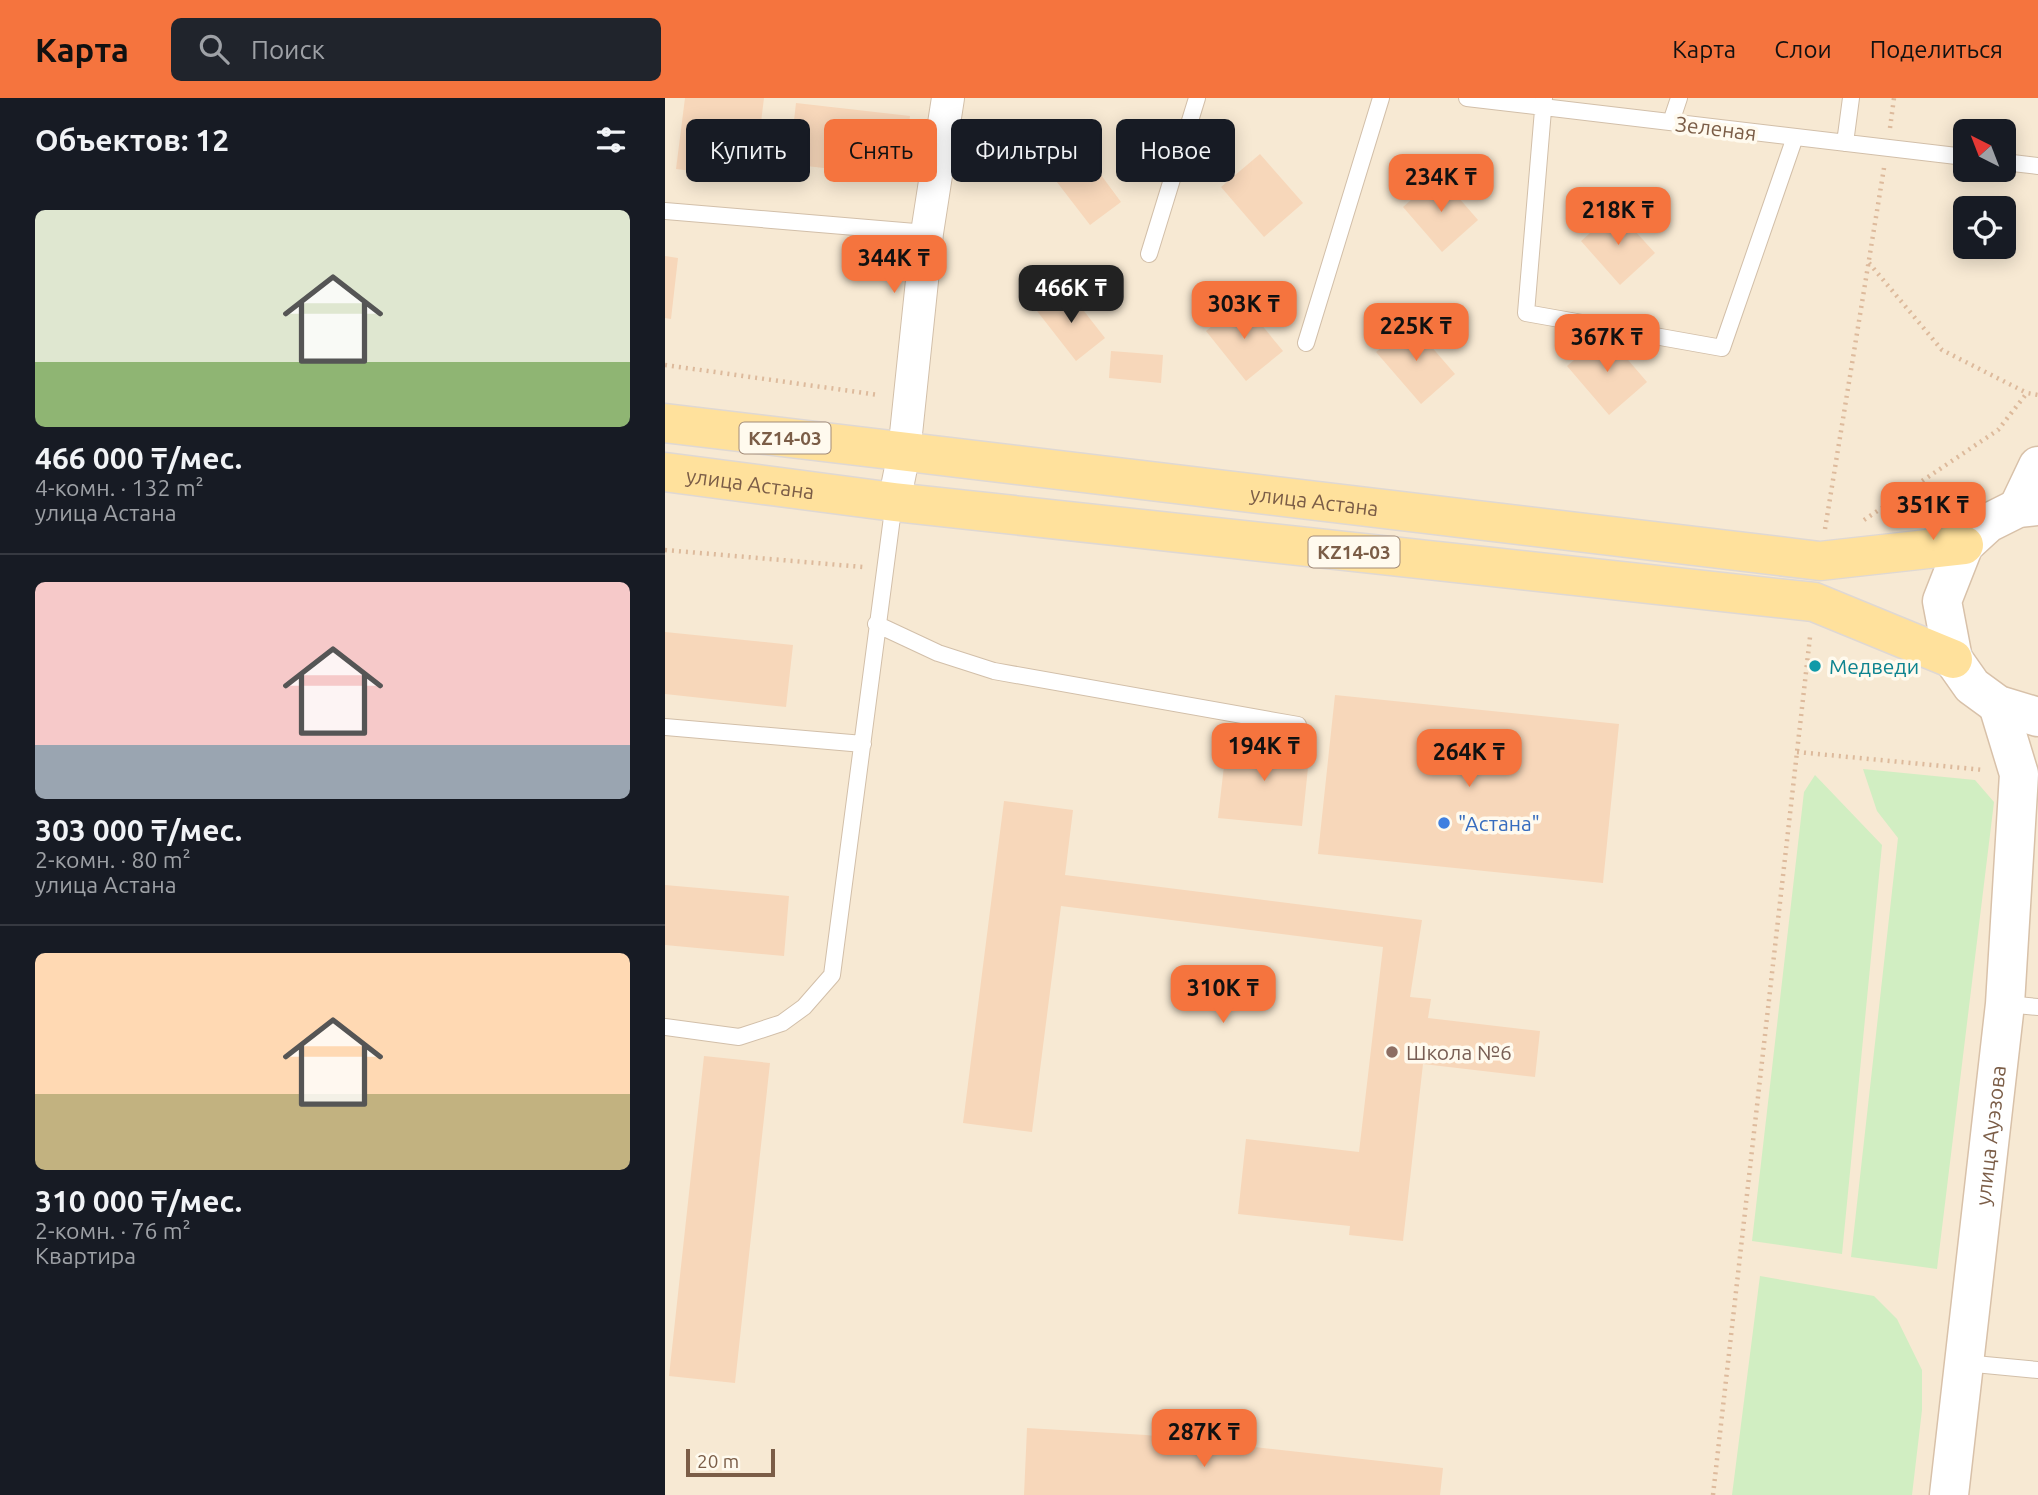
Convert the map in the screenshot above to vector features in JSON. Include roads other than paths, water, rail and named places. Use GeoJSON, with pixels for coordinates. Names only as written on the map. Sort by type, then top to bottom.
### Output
{"type":"FeatureCollection","features":[{"type":"Feature","properties":{"kind":"main road","name":"улица Астана"},"geometry":{"type":"LineString","coordinates":[[665,423],[1820,561],[1964,545]]}},
{"type":"Feature","properties":{"kind":"main road","name":"улица Астана"},"geometry":{"type":"LineString","coordinates":[[665,472],[894,502],[1814,602],[1953,659]]}},
{"type":"Feature","properties":{"kind":"street"},"geometry":{"type":"LineString","coordinates":[[894,502],[904,453],[927,233],[948,98]]}},
{"type":"Feature","properties":{"kind":"street"},"geometry":{"type":"LineString","coordinates":[[2038,466],[2028,507],[1988,523],[1964,545],[1942,601],[1953,659],[1972,686],[1998,705],[2038,717]]}},
{"type":"Feature","properties":{"kind":"street"},"geometry":{"type":"LineString","coordinates":[[1998,705],[2028,764]]}},
{"type":"Feature","properties":{"kind":"street","name":"улица Ауэзова"},"geometry":{"type":"LineString","coordinates":[[1949,1495],[1964,1363],[2021,1006],[2028,764]]}},
{"type":"Feature","properties":{"kind":"lane"},"geometry":{"type":"LineString","coordinates":[[1149,254],[1197,98]]}},
{"type":"Feature","properties":{"kind":"lane"},"geometry":{"type":"LineString","coordinates":[[1306,343],[1381,98]]}},
{"type":"Feature","properties":{"kind":"lane","name":"Зеленая"},"geometry":{"type":"LineString","coordinates":[[1467,98],[1543,102],[1671,122],[1953,156]]}},
{"type":"Feature","properties":{"kind":"lane"},"geometry":{"type":"LineString","coordinates":[[1671,122],[1679,98]]}},
{"type":"Feature","properties":{"kind":"lane"},"geometry":{"type":"LineString","coordinates":[[1845,143],[1851,98]]}},
{"type":"Feature","properties":{"kind":"lane"},"geometry":{"type":"LineString","coordinates":[[1543,102],[1526,313],[1722,348],[1794,137]]}},
{"type":"Feature","properties":{"kind":"lane"},"geometry":{"type":"LineString","coordinates":[[2016,163],[2038,166]]}},
{"type":"Feature","properties":{"kind":"lane"},"geometry":{"type":"LineString","coordinates":[[665,211],[927,233]]}},
{"type":"Feature","properties":{"kind":"lane"},"geometry":{"type":"LineString","coordinates":[[665,1027],[739,1037],[782,1023],[804,1007],[832,975],[894,502]]}},
{"type":"Feature","properties":{"kind":"lane"},"geometry":{"type":"LineString","coordinates":[[876,624],[939,653],[994,671],[1298,725]]}},
{"type":"Feature","properties":{"kind":"lane"},"geometry":{"type":"LineString","coordinates":[[665,727],[863,744]]}},
{"type":"Feature","properties":{"kind":"lane"},"geometry":{"type":"LineString","coordinates":[[1964,1363],[2038,1370]]}},
{"type":"Feature","properties":{"kind":"place","name":"Медведи"},"geometry":{"type":"Point","coordinates":[1815,666]}},
{"type":"Feature","properties":{"kind":"place","name":"\"Астана\""},"geometry":{"type":"Point","coordinates":[1444,823]}},
{"type":"Feature","properties":{"kind":"place","name":"Школа №6"},"geometry":{"type":"Point","coordinates":[1392,1052]}}]}
